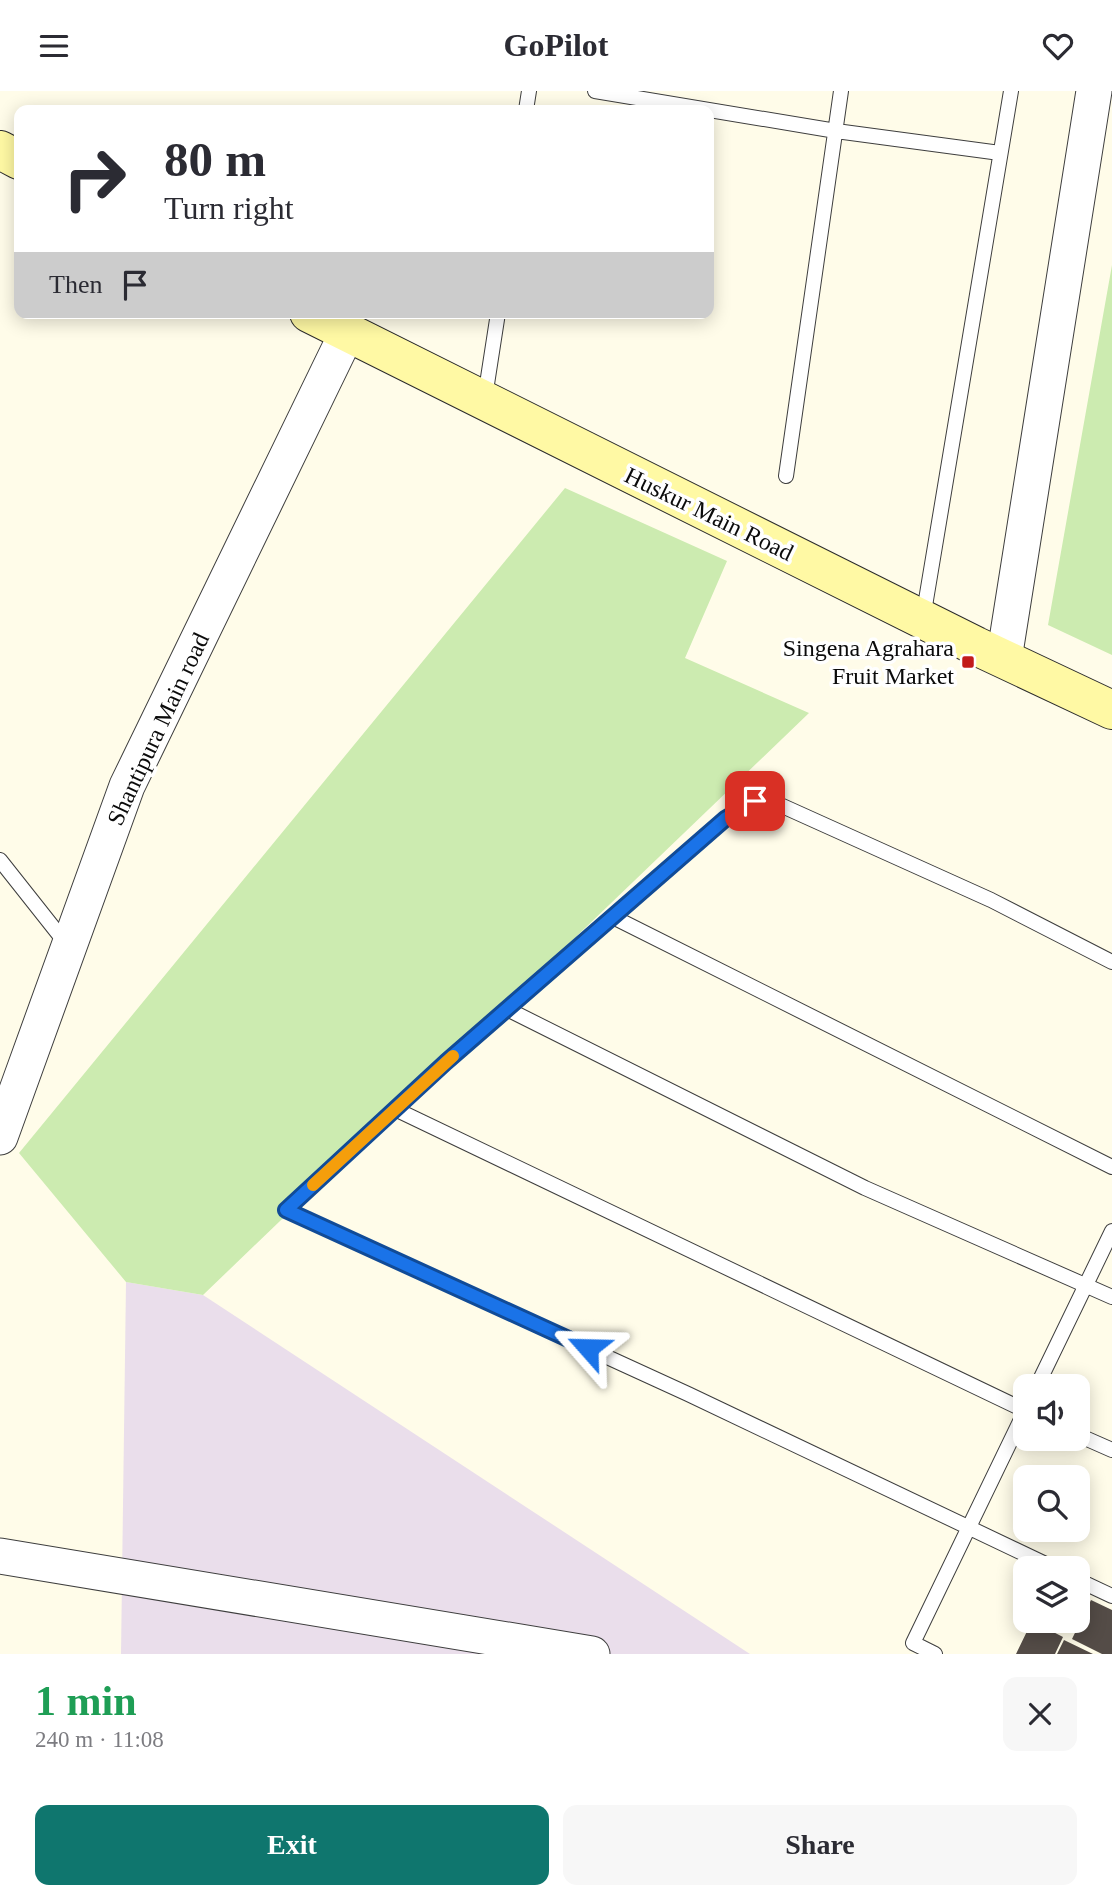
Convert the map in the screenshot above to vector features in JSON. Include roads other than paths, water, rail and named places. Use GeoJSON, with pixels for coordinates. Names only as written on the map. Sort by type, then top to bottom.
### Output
{"type":"FeatureCollection","features":[{"type":"Feature","properties":{"kind":"main road","name":"Huskur Main Road"},"geometry":{"type":"LineString","coordinates":[[320,319],[1003,659],[1112,710]]}},
{"type":"Feature","properties":{"kind":"street"},"geometry":{"type":"LineString","coordinates":[[1003,659],[1094,91]]}},
{"type":"Feature","properties":{"kind":"street","name":"Shantipura Main road"},"geometry":{"type":"LineString","coordinates":[[0,1137],[127,786],[347,333]]}},
{"type":"Feature","properties":{"kind":"street"},"geometry":{"type":"LineString","coordinates":[[0,1556],[592,1654]]}},
{"type":"Feature","properties":{"kind":"lane"},"geometry":{"type":"LineString","coordinates":[[595,91],[679,105]]}},
{"type":"Feature","properties":{"kind":"lane"},"geometry":{"type":"LineString","coordinates":[[786,476],[841,91]]}},
{"type":"Feature","properties":{"kind":"lane"},"geometry":{"type":"LineString","coordinates":[[923,619],[1011,91]]}},
{"type":"Feature","properties":{"kind":"lane"},"geometry":{"type":"LineString","coordinates":[[714,111],[836,131],[1000,153]]}},
{"type":"Feature","properties":{"kind":"lane"},"geometry":{"type":"LineString","coordinates":[[484,402],[497,319]]}},
{"type":"Feature","properties":{"kind":"lane"},"geometry":{"type":"LineString","coordinates":[[1030,1556],[286,1210],[507,1009],[725,819],[755,801],[778,804],[991,900],[1112,962]]}},
{"type":"Feature","properties":{"kind":"lane"},"geometry":{"type":"LineString","coordinates":[[0,860],[69,947]]}},
{"type":"Feature","properties":{"kind":"lane"},"geometry":{"type":"LineString","coordinates":[[613,917],[1112,1167]]}},
{"type":"Feature","properties":{"kind":"lane"},"geometry":{"type":"LineString","coordinates":[[507,1009],[864,1188],[1112,1297]]}},
{"type":"Feature","properties":{"kind":"lane"},"geometry":{"type":"LineString","coordinates":[[396,1109],[1013,1404]]}},
{"type":"Feature","properties":{"kind":"lane"},"geometry":{"type":"LineString","coordinates":[[1043,1374],[1112,1231]]}},
{"type":"Feature","properties":{"kind":"lane"},"geometry":{"type":"LineString","coordinates":[[935,1654],[913,1643],[1013,1435]]}},
{"type":"Feature","properties":{"kind":"lane"},"geometry":{"type":"LineString","coordinates":[[1090,1440],[1112,1450]]}},
{"type":"Feature","properties":{"kind":"lane"},"geometry":{"type":"LineString","coordinates":[[1090,1586],[1112,1596]]}},
{"type":"Feature","properties":{"kind":"place","name":"Singena Agrahara Fruit Market"},"geometry":{"type":"Point","coordinates":[968,662]}}]}
